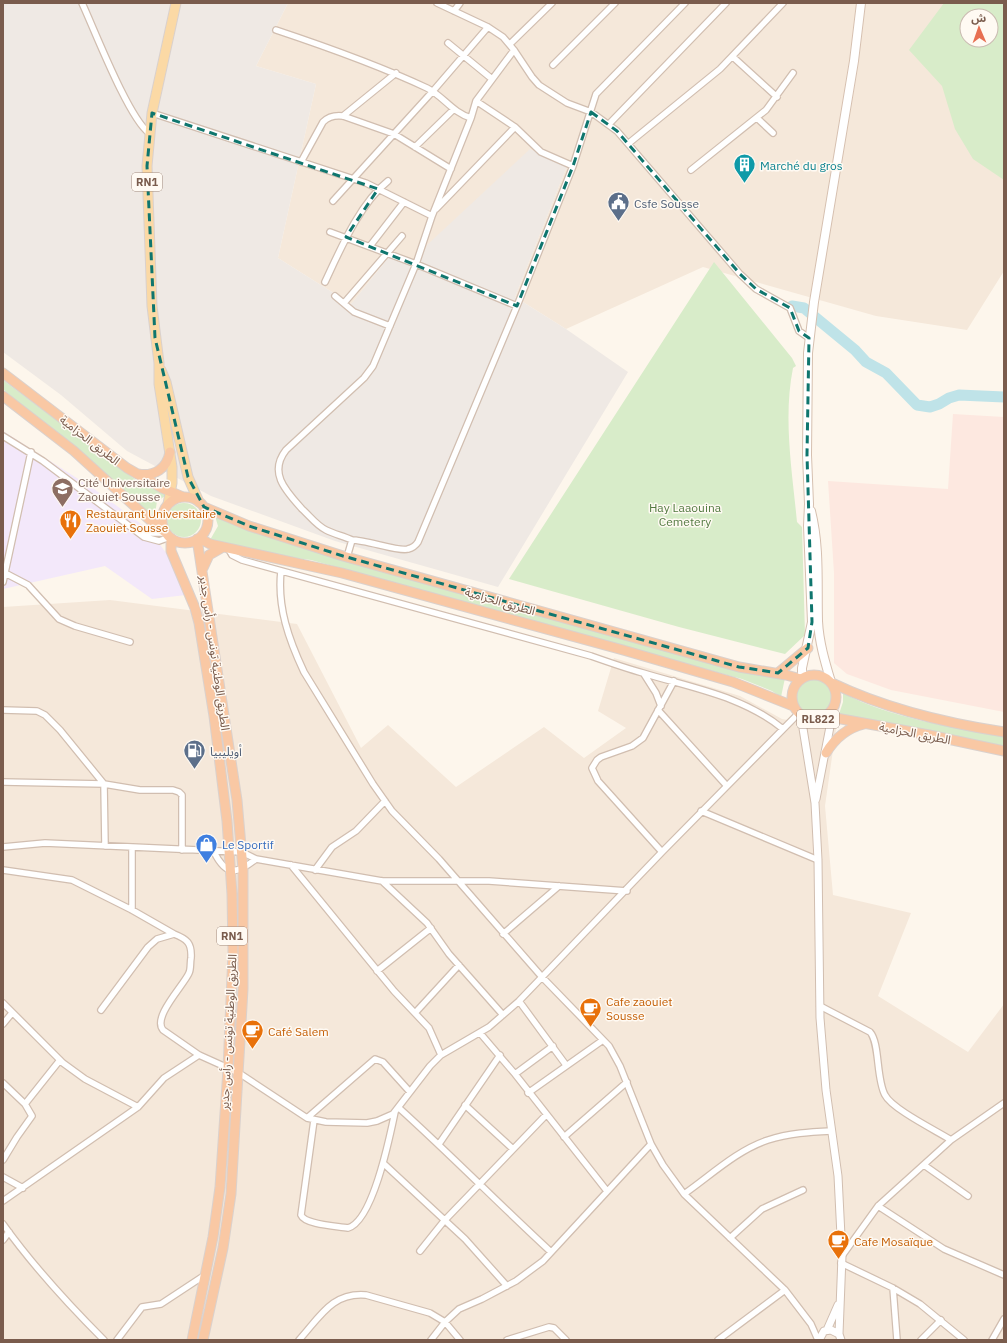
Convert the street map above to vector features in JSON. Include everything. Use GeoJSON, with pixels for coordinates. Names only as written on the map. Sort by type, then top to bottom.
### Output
{"type":"FeatureCollection","features":[{"type":"Feature","properties":{"kind":"highway","name":"الطريق الحزامية"},"geometry":{"type":"LineString","coordinates":[[3,374],[137,474],[183,497]]}},
{"type":"Feature","properties":{"kind":"highway","name":"الطريق الحزامية"},"geometry":{"type":"LineString","coordinates":[[3,396],[74,451],[146,517],[168,535]]}},
{"type":"Feature","properties":{"kind":"highway"},"geometry":{"type":"LineString","coordinates":[[137,474],[148,475],[159,471],[167,462],[170,452]]}},
{"type":"Feature","properties":{"kind":"highway"},"geometry":{"type":"LineString","coordinates":[[168,504],[172,500],[183,497],[194,499],[202,504]]}},
{"type":"Feature","properties":{"kind":"highway","name":"RN1"},"geometry":{"type":"LineString","coordinates":[[168,504],[162,518],[168,535]]}},
{"type":"Feature","properties":{"kind":"highway","name":"RN1"},"geometry":{"type":"LineString","coordinates":[[198,538],[207,527],[207,513],[202,504]]}},
{"type":"Feature","properties":{"kind":"highway","name":"الطريق الحزامية"},"geometry":{"type":"LineString","coordinates":[[202,504],[249,526],[347,557],[739,667],[778,673],[801,679],[816,675],[887,706],[1004,732]]}},
{"type":"Feature","properties":{"kind":"highway"},"geometry":{"type":"LineString","coordinates":[[168,535],[181,542],[198,538]]}},
{"type":"Feature","properties":{"kind":"highway","name":"الطريق الوطنية تونس - رأس جدير"},"geometry":{"type":"LineString","coordinates":[[168,535],[171,551],[195,608],[198,623],[215,724],[230,853],[232,953],[228,1069],[220,1187],[207,1274],[192,1340]]}},
{"type":"Feature","properties":{"kind":"highway","name":"الطريق الحزامية"},"geometry":{"type":"LineString","coordinates":[[198,538],[210,544],[226,548],[342,573],[623,650],[733,682],[793,706]]}},
{"type":"Feature","properties":{"kind":"highway","name":"الطريق الوطنية تونس - رأس جدير"},"geometry":{"type":"LineString","coordinates":[[198,538],[237,800],[243,869],[243,989],[231,1194],[222,1248],[203,1340]]}},
{"type":"Feature","properties":{"kind":"highway"},"geometry":{"type":"LineString","coordinates":[[203,569],[209,555],[226,548]]}},
{"type":"Feature","properties":{"kind":"highway"},"geometry":{"type":"LineString","coordinates":[[778,673],[808,648]]}},
{"type":"Feature","properties":{"kind":"highway","name":"RL822"},"geometry":{"type":"LineString","coordinates":[[800,715],[793,706],[791,694],[793,688],[801,679]]}},
{"type":"Feature","properties":{"kind":"highway","name":"RL822"},"geometry":{"type":"LineString","coordinates":[[829,718],[834,706],[836,695],[832,683]]}},
{"type":"Feature","properties":{"kind":"highway","name":"الطريق الحزامية"},"geometry":{"type":"LineString","coordinates":[[800,715],[813,720],[829,718],[866,723],[1004,751]]}},
{"type":"Feature","properties":{"kind":"highway"},"geometry":{"type":"LineString","coordinates":[[826,752],[843,733],[856,726],[866,723]]}},
{"type":"Feature","properties":{"kind":"main road","name":"RN1"},"geometry":{"type":"LineString","coordinates":[[168,504],[171,491],[172,467],[159,384],[159,363],[152,306],[147,166],[152,113],[176,3]]}},
{"type":"Feature","properties":{"kind":"main road"},"geometry":{"type":"LineString","coordinates":[[801,679],[812,622],[807,455],[809,335],[854,61],[861,4]]}},
{"type":"Feature","properties":{"kind":"main road","name":"RN1"},"geometry":{"type":"LineString","coordinates":[[159,363],[166,382],[188,477],[202,504]]}},
{"type":"Feature","properties":{"kind":"main road"},"geometry":{"type":"LineString","coordinates":[[809,504],[815,525],[818,560],[819,633],[832,683]]}},
{"type":"Feature","properties":{"kind":"street"},"geometry":{"type":"LineString","coordinates":[[82,3],[122,90],[142,128],[149,133]]}},
{"type":"Feature","properties":{"kind":"street"},"geometry":{"type":"LineString","coordinates":[[437,3],[488,28],[510,44],[526,70],[539,85],[567,103],[591,112],[609,124],[629,143],[740,274],[756,289],[790,308],[799,331],[809,335]]}},
{"type":"Feature","properties":{"kind":"street"},"geometry":{"type":"LineString","coordinates":[[454,11],[460,3]]}},
{"type":"Feature","properties":{"kind":"street"},"geometry":{"type":"LineString","coordinates":[[510,44],[552,3]]}},
{"type":"Feature","properties":{"kind":"street"},"geometry":{"type":"LineString","coordinates":[[553,65],[615,3]]}},
{"type":"Feature","properties":{"kind":"street"},"geometry":{"type":"LineString","coordinates":[[514,50],[476,101],[472,118],[432,214],[416,264],[373,366],[364,378],[279,458],[278,468],[280,480],[295,501],[316,523],[325,530],[352,540],[371,541],[402,550],[408,549],[418,542],[517,306],[573,166],[596,94],[685,3]]}},
{"type":"Feature","properties":{"kind":"street"},"geometry":{"type":"LineString","coordinates":[[609,124],[726,3]]}},
{"type":"Feature","properties":{"kind":"street"},"geometry":{"type":"LineString","coordinates":[[629,143],[720,69],[783,3]]}},
{"type":"Feature","properties":{"kind":"street"},"geometry":{"type":"LineString","coordinates":[[332,201],[433,91],[488,28]]}},
{"type":"Feature","properties":{"kind":"street"},"geometry":{"type":"LineString","coordinates":[[276,30],[396,73],[433,91],[454,109],[472,118]]}},
{"type":"Feature","properties":{"kind":"street"},"geometry":{"type":"LineString","coordinates":[[448,43],[492,79]]}},
{"type":"Feature","properties":{"kind":"street"},"geometry":{"type":"LineString","coordinates":[[733,57],[777,97]]}},
{"type":"Feature","properties":{"kind":"street"},"geometry":{"type":"LineString","coordinates":[[344,116],[396,73]]}},
{"type":"Feature","properties":{"kind":"street"},"geometry":{"type":"LineString","coordinates":[[691,170],[757,118],[777,97],[793,73]]}},
{"type":"Feature","properties":{"kind":"street"},"geometry":{"type":"LineString","coordinates":[[476,101],[515,126],[541,152],[573,166]]}},
{"type":"Feature","properties":{"kind":"street"},"geometry":{"type":"LineString","coordinates":[[415,148],[454,109]]}},
{"type":"Feature","properties":{"kind":"street"},"geometry":{"type":"LineString","coordinates":[[152,113],[352,178],[432,214]]}},
{"type":"Feature","properties":{"kind":"street"},"geometry":{"type":"LineString","coordinates":[[301,162],[327,118],[337,115],[344,116],[394,134],[451,169]]}},
{"type":"Feature","properties":{"kind":"street"},"geometry":{"type":"LineString","coordinates":[[757,118],[773,133]]}},
{"type":"Feature","properties":{"kind":"street"},"geometry":{"type":"LineString","coordinates":[[432,214],[515,126]]}},
{"type":"Feature","properties":{"kind":"street"},"geometry":{"type":"LineString","coordinates":[[325,282],[346,237],[378,189],[388,181]]}},
{"type":"Feature","properties":{"kind":"street"},"geometry":{"type":"LineString","coordinates":[[370,246],[404,202]]}},
{"type":"Feature","properties":{"kind":"street"},"geometry":{"type":"LineString","coordinates":[[330,232],[416,264],[517,306]]}},
{"type":"Feature","properties":{"kind":"street"},"geometry":{"type":"LineString","coordinates":[[344,303],[402,236]]}},
{"type":"Feature","properties":{"kind":"street"},"geometry":{"type":"LineString","coordinates":[[335,296],[354,312],[390,326]]}},
{"type":"Feature","properties":{"kind":"street"},"geometry":{"type":"LineString","coordinates":[[3,436],[31,452],[139,533],[168,535]]}},
{"type":"Feature","properties":{"kind":"street"},"geometry":{"type":"LineString","coordinates":[[3,582],[31,452]]}},
{"type":"Feature","properties":{"kind":"street"},"geometry":{"type":"LineString","coordinates":[[347,557],[352,540]]}},
{"type":"Feature","properties":{"kind":"street"},"geometry":{"type":"LineString","coordinates":[[226,548],[236,558],[496,629],[591,656],[644,674],[674,681],[743,704],[783,729]]}},
{"type":"Feature","properties":{"kind":"street"},"geometry":{"type":"LineString","coordinates":[[5,570],[28,585],[59,618],[75,626],[130,642]]}},
{"type":"Feature","properties":{"kind":"street"},"geometry":{"type":"LineString","coordinates":[[281,571],[281,606],[301,667],[385,801],[405,826],[439,859],[542,978],[603,1040],[614,1054],[651,1144],[663,1165],[684,1194],[773,1276],[811,1324],[819,1340]]}},
{"type":"Feature","properties":{"kind":"street"},"geometry":{"type":"LineString","coordinates":[[644,674],[656,693],[659,708],[727,786]]}},
{"type":"Feature","properties":{"kind":"street"},"geometry":{"type":"LineString","coordinates":[[662,852],[598,781],[592,768],[600,757],[632,746],[643,738],[674,681]]}},
{"type":"Feature","properties":{"kind":"street"},"geometry":{"type":"LineString","coordinates":[[3,710],[37,712],[45,715],[60,730],[104,784],[105,846]]}},
{"type":"Feature","properties":{"kind":"street"},"geometry":{"type":"LineString","coordinates":[[314,1120],[300,1211],[302,1218],[305,1220],[348,1228],[353,1227],[359,1220],[372,1195],[383,1163],[397,1110],[430,1066],[441,1055],[480,1033],[519,1001],[627,890],[701,811],[783,729],[800,715]]}},
{"type":"Feature","properties":{"kind":"street","name":"RL822"},"geometry":{"type":"LineString","coordinates":[[800,715],[815,803],[818,860],[820,1006],[824,1064],[838,1176],[841,1259],[840,1337]]}},
{"type":"Feature","properties":{"kind":"street","name":"RL822"},"geometry":{"type":"LineString","coordinates":[[815,803],[826,752],[829,718]]}},
{"type":"Feature","properties":{"kind":"street"},"geometry":{"type":"LineString","coordinates":[[3,782],[104,784],[140,790],[173,790],[181,793],[182,850]]}},
{"type":"Feature","properties":{"kind":"street"},"geometry":{"type":"LineString","coordinates":[[315,870],[332,847],[356,831],[385,801]]}},
{"type":"Feature","properties":{"kind":"street"},"geometry":{"type":"LineString","coordinates":[[701,811],[818,860]]}},
{"type":"Feature","properties":{"kind":"street"},"geometry":{"type":"LineString","coordinates":[[3,847],[46,843],[230,853],[242,852],[256,859],[382,881],[489,881],[627,890]]}},
{"type":"Feature","properties":{"kind":"street"},"geometry":{"type":"LineString","coordinates":[[132,848],[132,910]]}},
{"type":"Feature","properties":{"kind":"street"},"geometry":{"type":"LineString","coordinates":[[214,852],[225,868],[230,870],[243,869],[256,859]]}},
{"type":"Feature","properties":{"kind":"street"},"geometry":{"type":"LineString","coordinates":[[291,865],[364,953],[377,971],[429,1028],[441,1055]]}},
{"type":"Feature","properties":{"kind":"street"},"geometry":{"type":"LineString","coordinates":[[3,870],[72,880],[132,910],[186,940],[191,946],[190,971],[173,994],[161,1020],[161,1025],[163,1030],[199,1055],[239,1073],[307,1118],[314,1120],[367,1123],[377,1121],[397,1110]]}},
{"type":"Feature","properties":{"kind":"street"},"geometry":{"type":"LineString","coordinates":[[382,881],[431,928],[458,965],[503,1015]]}},
{"type":"Feature","properties":{"kind":"street"},"geometry":{"type":"LineString","coordinates":[[503,934],[559,886]]}},
{"type":"Feature","properties":{"kind":"street"},"geometry":{"type":"LineString","coordinates":[[377,971],[431,928]]}},
{"type":"Feature","properties":{"kind":"street"},"geometry":{"type":"LineString","coordinates":[[101,1010],[148,947],[157,939],[174,934]]}},
{"type":"Feature","properties":{"kind":"street"},"geometry":{"type":"LineString","coordinates":[[415,1013],[458,965]]}},
{"type":"Feature","properties":{"kind":"street"},"geometry":{"type":"LineString","coordinates":[[519,1001],[566,1065]]}},
{"type":"Feature","properties":{"kind":"street"},"geometry":{"type":"LineString","coordinates":[[3,1003],[60,1060],[85,1079],[138,1107]]}},
{"type":"Feature","properties":{"kind":"street"},"geometry":{"type":"LineString","coordinates":[[820,1006],[870,1032],[874,1041],[879,1080],[887,1099],[951,1140]]}},
{"type":"Feature","properties":{"kind":"street"},"geometry":{"type":"LineString","coordinates":[[3,1024],[12,1013]]}},
{"type":"Feature","properties":{"kind":"street"},"geometry":{"type":"LineString","coordinates":[[480,1033],[500,1055],[528,1093],[607,1191]]}},
{"type":"Feature","properties":{"kind":"street"},"geometry":{"type":"LineString","coordinates":[[528,1093],[603,1040]]}},
{"type":"Feature","properties":{"kind":"street"},"geometry":{"type":"LineString","coordinates":[[515,1074],[553,1046]]}},
{"type":"Feature","properties":{"kind":"street"},"geometry":{"type":"LineString","coordinates":[[3,1201],[138,1107],[164,1078],[199,1055]]}},
{"type":"Feature","properties":{"kind":"street"},"geometry":{"type":"LineString","coordinates":[[439,1144],[500,1055]]}},
{"type":"Feature","properties":{"kind":"street"},"geometry":{"type":"LineString","coordinates":[[307,1118],[376,1059],[383,1062],[410,1092]]}},
{"type":"Feature","properties":{"kind":"street"},"geometry":{"type":"LineString","coordinates":[[25,1104],[60,1060]]}},
{"type":"Feature","properties":{"kind":"street"},"geometry":{"type":"LineString","coordinates":[[564,1136],[626,1082]]}},
{"type":"Feature","properties":{"kind":"street"},"geometry":{"type":"LineString","coordinates":[[3,1084],[25,1104],[32,1116],[3,1160]]}},
{"type":"Feature","properties":{"kind":"street"},"geometry":{"type":"LineString","coordinates":[[964,1340],[930,1311],[841,1259],[878,1206],[951,1140],[1004,1103]]}},
{"type":"Feature","properties":{"kind":"street"},"geometry":{"type":"LineString","coordinates":[[465,1106],[513,1149]]}},
{"type":"Feature","properties":{"kind":"street"},"geometry":{"type":"LineString","coordinates":[[397,1110],[439,1144],[481,1183],[519,1223],[551,1252]]}},
{"type":"Feature","properties":{"kind":"street"},"geometry":{"type":"LineString","coordinates":[[420,1251],[444,1221],[546,1115]]}},
{"type":"Feature","properties":{"kind":"street"},"geometry":{"type":"LineString","coordinates":[[684,1194],[734,1158],[759,1144],[799,1133],[832,1130]]}},
{"type":"Feature","properties":{"kind":"street"},"geometry":{"type":"LineString","coordinates":[[432,1340],[445,1322],[459,1309],[482,1300],[507,1286],[526,1274],[551,1252],[651,1144]]}},
{"type":"Feature","properties":{"kind":"street"},"geometry":{"type":"LineString","coordinates":[[383,1163],[465,1239],[507,1286]]}},
{"type":"Feature","properties":{"kind":"street"},"geometry":{"type":"LineString","coordinates":[[924,1165],[968,1196]]}},
{"type":"Feature","properties":{"kind":"street"},"geometry":{"type":"LineString","coordinates":[[3,1177],[23,1188]]}},
{"type":"Feature","properties":{"kind":"street"},"geometry":{"type":"LineString","coordinates":[[730,1238],[762,1209],[803,1190]]}},
{"type":"Feature","properties":{"kind":"street"},"geometry":{"type":"LineString","coordinates":[[878,1206],[944,1249],[1004,1275]]}},
{"type":"Feature","properties":{"kind":"street"},"geometry":{"type":"LineString","coordinates":[[3,1224],[56,1291],[104,1340]]}},
{"type":"Feature","properties":{"kind":"street"},"geometry":{"type":"LineString","coordinates":[[3,1240],[9,1232]]}},
{"type":"Feature","properties":{"kind":"street"},"geometry":{"type":"LineString","coordinates":[[117,1340],[142,1307],[161,1304],[207,1274]]}},
{"type":"Feature","properties":{"kind":"street"},"geometry":{"type":"LineString","coordinates":[[893,1288],[897,1340]]}},
{"type":"Feature","properties":{"kind":"street"},"geometry":{"type":"LineString","coordinates":[[718,1340],[785,1290]]}},
{"type":"Feature","properties":{"kind":"street"},"geometry":{"type":"LineString","coordinates":[[299,1340],[330,1304],[347,1295],[366,1295],[422,1310],[445,1322],[460,1340]]}},
{"type":"Feature","properties":{"kind":"street","name":"RL822"},"geometry":{"type":"LineString","coordinates":[[819,1340],[826,1331],[840,1302]]}},
{"type":"Feature","properties":{"kind":"street"},"geometry":{"type":"LineString","coordinates":[[993,1340],[1004,1319]]}},
{"type":"Feature","properties":{"kind":"street"},"geometry":{"type":"LineString","coordinates":[[921,1340],[941,1320]]}},
{"type":"Feature","properties":{"kind":"street"},"geometry":{"type":"LineString","coordinates":[[811,1324],[826,1331]]}},
{"type":"Feature","properties":{"kind":"street"},"geometry":{"type":"LineString","coordinates":[[507,1340],[549,1327],[554,1328],[566,1340]]}},
{"type":"Feature","properties":{"kind":"street","name":"RL822"},"geometry":{"type":"LineString","coordinates":[[826,1331],[831,1330],[840,1337]]}},
{"type":"Feature","properties":{"kind":"highlighted area"},"geometry":{"type":"Polygon","coordinates":[[[591,112],[617,131],[740,274],[756,289],[790,308],[799,331],[809,338],[807,455],[812,622],[808,648],[778,673],[739,667],[343,556],[249,526],[204,507],[188,477],[155,338],[147,166],[152,113],[378,189],[346,237],[517,306],[573,166],[591,112]]]}},
{"type":"Feature","properties":{"kind":"shaded area"},"geometry":{"type":"Polygon","coordinates":[[[3,3],[288,3],[256,66],[316,84],[278,258],[351,304],[389,257],[418,267],[427,245],[530,149],[567,166],[515,297],[566,329],[628,372],[498,587],[335,541],[211,496],[127,451],[61,395],[3,352],[3,3]]]}},
{"type":"Feature","properties":{"kind":"shaded area"},"geometry":{"type":"Polygon","coordinates":[[[288,3],[1004,3],[1004,271],[967,330],[876,316],[703,267],[566,329],[515,297],[567,166],[418,267],[389,257],[351,304],[278,258],[316,84],[256,66],[288,3]]]}},
{"type":"Feature","properties":{"kind":"shaded area"},"geometry":{"type":"Polygon","coordinates":[[[953,414],[1004,417],[1004,712],[891,690],[847,674],[834,663],[834,573],[828,481],[948,489],[953,414]]]}},
{"type":"Feature","properties":{"kind":"shaded area","name":"Cité Universitaire Zaouiet Sousse"},"geometry":{"type":"Polygon","coordinates":[[[3,431],[94,489],[148,529],[176,566],[186,595],[152,599],[105,566],[3,589],[3,431]]]}},
{"type":"Feature","properties":{"kind":"shaded area"},"geometry":{"type":"Polygon","coordinates":[[[110,600],[297,624],[361,748],[388,725],[456,787],[544,727],[584,758],[626,728],[598,711],[614,658],[740,696],[782,719],[836,729],[825,806],[833,895],[911,913],[878,996],[968,1052],[1004,1004],[1004,1340],[3,1340],[3,607],[110,600]]]}},
{"type":"Feature","properties":{"kind":"green space"},"geometry":{"type":"Polygon","coordinates":[[[944,3],[1004,3],[1004,180],[973,159],[955,129],[942,86],[909,50],[944,3]]]}},
{"type":"Feature","properties":{"kind":"green space","name":"Hay Laaouina Cemetery"},"geometry":{"type":"Polygon","coordinates":[[[714,262],[792,358],[796,366],[793,368],[790,387],[789,444],[797,522],[802,527],[805,635],[785,654],[679,627],[509,579],[714,262]]]}},
{"type":"Feature","properties":{"kind":"green space"},"geometry":{"type":"Polygon","coordinates":[[[3,380],[136,480],[167,495],[157,501],[154,521],[3,389],[3,380]]]}},
{"type":"Feature","properties":{"kind":"green space"},"geometry":{"type":"Polygon","coordinates":[[[181,503],[187,503],[191,504],[198,510],[201,520],[200,527],[194,534],[187,537],[181,537],[177,536],[170,530],[167,523],[167,517],[168,513],[174,506],[181,503]]]}},
{"type":"Feature","properties":{"kind":"green space"},"geometry":{"type":"Polygon","coordinates":[[[215,516],[229,523],[292,543],[546,618],[736,671],[785,678],[781,697],[772,691],[742,679],[311,560],[271,555],[210,540],[218,526],[215,516]]]}},
{"type":"Feature","properties":{"kind":"green space"},"geometry":{"type":"Polygon","coordinates":[[[814,678],[827,683],[832,696],[827,709],[814,714],[801,709],[796,696],[801,683],[814,678]]]}},
{"type":"Feature","properties":{"kind":"green space"},"geometry":{"type":"Polygon","coordinates":[[[843,693],[861,702],[922,721],[1004,737],[1004,749],[838,717],[843,702],[843,693]]]}},
{"type":"Feature","properties":{"kind":"waterway"},"geometry":{"type":"LineString","coordinates":[[792,306],[804,308],[855,350],[866,362],[886,373],[917,405],[930,407],[959,395],[1004,397]]}},
{"type":"Feature","properties":{"kind":"place","name":"Marché du gros"},"geometry":{"type":"Point","coordinates":[745,184]}},
{"type":"Feature","properties":{"kind":"place","name":"Csfe Sousse"},"geometry":{"type":"Point","coordinates":[618,222]}},
{"type":"Feature","properties":{"kind":"place","name":"Cité Universitaire Zaouiet Sousse"},"geometry":{"type":"Point","coordinates":[62,508]}},
{"type":"Feature","properties":{"kind":"place","name":"Restaurant Universitaire Zaouiet Sousse"},"geometry":{"type":"Point","coordinates":[71,540]}},
{"type":"Feature","properties":{"kind":"place","name":"أويليبيا"},"geometry":{"type":"Point","coordinates":[195,770]}},
{"type":"Feature","properties":{"kind":"place","name":"Le Sportif"},"geometry":{"type":"Point","coordinates":[206,864]}},
{"type":"Feature","properties":{"kind":"place","name":"Cafe zaouiet Sousse"},"geometry":{"type":"Point","coordinates":[590,1028]}},
{"type":"Feature","properties":{"kind":"place","name":"Café Salem"},"geometry":{"type":"Point","coordinates":[252,1050]}},
{"type":"Feature","properties":{"kind":"place","name":"Cafe Mosaïque"},"geometry":{"type":"Point","coordinates":[839,1260]}}]}
